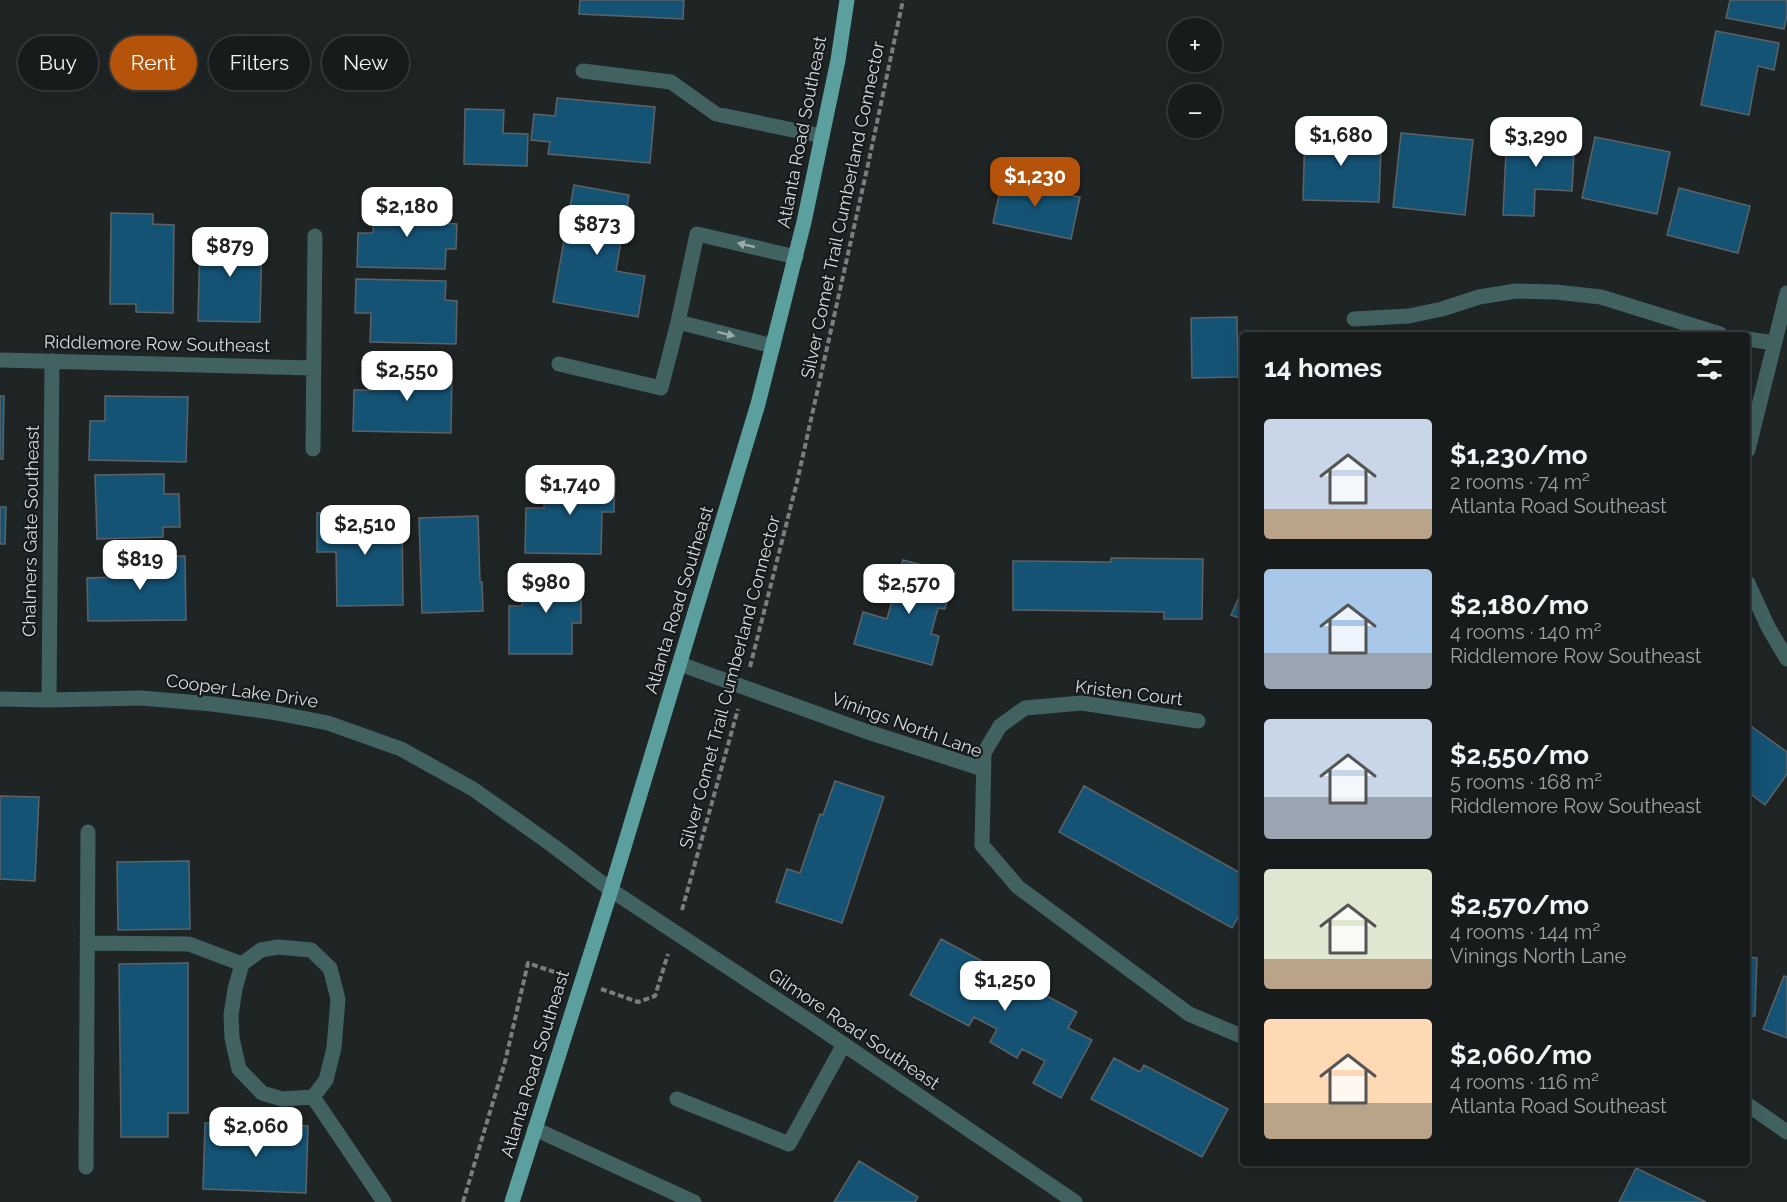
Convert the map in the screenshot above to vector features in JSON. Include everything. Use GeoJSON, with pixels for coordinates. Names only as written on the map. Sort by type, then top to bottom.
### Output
{"type":"FeatureCollection","features":[{"type":"Feature","properties":{"kind":"main road","name":"Atlanta Road Southeast"},"geometry":{"type":"LineString","coordinates":[[512,1202],[580,981],[611,890],[758,404],[796,256],[838,60],[847,0]]}},
{"type":"Feature","properties":{"kind":"street"},"geometry":{"type":"LineString","coordinates":[[583,71],[671,82],[716,114],[822,136]]}},
{"type":"Feature","properties":{"kind":"street"},"geometry":{"type":"LineString","coordinates":[[559,364],[661,388],[697,234],[796,256]]}},
{"type":"Feature","properties":{"kind":"street"},"geometry":{"type":"LineString","coordinates":[[312,449],[315,236]]}},
{"type":"Feature","properties":{"kind":"street"},"geometry":{"type":"LineString","coordinates":[[1354,319],[1409,316],[1442,309],[1479,297],[1516,291],[1556,292],[1601,297],[1714,332]]}},
{"type":"Feature","properties":{"kind":"street"},"geometry":{"type":"LineString","coordinates":[[1750,442],[1787,293]]}},
{"type":"Feature","properties":{"kind":"street"},"geometry":{"type":"LineString","coordinates":[[678,322],[773,346]]}},
{"type":"Feature","properties":{"kind":"street"},"geometry":{"type":"LineString","coordinates":[[1750,339],[1774,343]]}},
{"type":"Feature","properties":{"kind":"street","name":"Riddlemore Row Southeast"},"geometry":{"type":"LineString","coordinates":[[0,360],[313,368]]}},
{"type":"Feature","properties":{"kind":"street","name":"Chalmers Gate Southeast"},"geometry":{"type":"LineString","coordinates":[[49,700],[52,361]]}},
{"type":"Feature","properties":{"kind":"street"},"geometry":{"type":"LineString","coordinates":[[1750,587],[1768,627],[1787,659]]}},
{"type":"Feature","properties":{"kind":"street","name":"Vinings North Lane"},"geometry":{"type":"LineString","coordinates":[[680,664],[865,731],[983,769],[982,845],[1018,887],[1190,1014],[1240,1035]]}},
{"type":"Feature","properties":{"kind":"street","name":"Cooper Lake Drive"},"geometry":{"type":"LineString","coordinates":[[0,699],[141,698],[272,712],[328,723],[401,749],[473,789],[611,890]]}},
{"type":"Feature","properties":{"kind":"street","name":"Kristen Court"},"geometry":{"type":"LineString","coordinates":[[983,769],[984,753],[1000,726],[1025,708],[1082,703],[1198,721]]}},
{"type":"Feature","properties":{"kind":"street"},"geometry":{"type":"LineString","coordinates":[[86,1167],[88,832]]}},
{"type":"Feature","properties":{"kind":"street","name":"Gilmore Road Southeast"},"geometry":{"type":"LineString","coordinates":[[611,890],[844,1044],[1075,1202]]}},
{"type":"Feature","properties":{"kind":"street"},"geometry":{"type":"LineString","coordinates":[[87,944],[189,944],[242,964]]}},
{"type":"Feature","properties":{"kind":"street"},"geometry":{"type":"LineString","coordinates":[[278,947],[311,950],[330,968],[338,999],[334,1048],[326,1080],[313,1096],[282,1100],[262,1093],[239,1069],[232,1038],[231,1015],[235,989],[242,964],[261,950],[278,947]]}},
{"type":"Feature","properties":{"kind":"street"},"geometry":{"type":"LineString","coordinates":[[677,1099],[789,1144],[844,1044]]}},
{"type":"Feature","properties":{"kind":"street"},"geometry":{"type":"LineString","coordinates":[[313,1096],[384,1202]]}},
{"type":"Feature","properties":{"kind":"street"},"geometry":{"type":"LineString","coordinates":[[1750,1106],[1787,1132]]}},
{"type":"Feature","properties":{"kind":"street"},"geometry":{"type":"LineString","coordinates":[[535,1129],[694,1202]]}},
{"type":"Feature","properties":{"kind":"path","name":"Silver Comet Trail Cumberland Connector"},"geometry":{"type":"LineString","coordinates":[[463,1202],[505,1062],[528,963],[638,1002],[655,996],[694,873],[797,482],[903,0]]}},
{"type":"Feature","properties":{"kind":"building"},"geometry":{"type":"Polygon","coordinates":[[[580,0],[684,0],[683,19],[579,14],[580,0]]]}},
{"type":"Feature","properties":{"kind":"building"},"geometry":{"type":"Polygon","coordinates":[[[1730,0],[1787,0],[1784,29],[1726,18],[1730,0]]]}},
{"type":"Feature","properties":{"kind":"building"},"geometry":{"type":"Polygon","coordinates":[[[1716,31],[1779,43],[1774,70],[1758,66],[1749,115],[1701,105],[1716,31]]]}},
{"type":"Feature","properties":{"kind":"building"},"geometry":{"type":"Polygon","coordinates":[[[557,98],[655,107],[650,163],[548,154],[550,142],[531,140],[534,114],[555,116],[557,98]]]}},
{"type":"Feature","properties":{"kind":"building"},"geometry":{"type":"Polygon","coordinates":[[[465,109],[504,110],[503,133],[528,134],[527,166],[464,164],[465,109]]]}},
{"type":"Feature","properties":{"kind":"building"},"geometry":{"type":"Polygon","coordinates":[[[1340,125],[1364,125],[1364,149],[1381,150],[1379,202],[1303,200],[1305,131],[1340,132],[1340,125]]]}},
{"type":"Feature","properties":{"kind":"building"},"geometry":{"type":"Polygon","coordinates":[[[1507,130],[1575,133],[1572,191],[1535,189],[1534,216],[1503,215],[1507,130]]]}},
{"type":"Feature","properties":{"kind":"building"},"geometry":{"type":"Polygon","coordinates":[[[1401,133],[1473,140],[1465,215],[1393,207],[1401,133]]]}},
{"type":"Feature","properties":{"kind":"building"},"geometry":{"type":"Polygon","coordinates":[[[1595,137],[1670,152],[1657,214],[1582,198],[1595,137]]]}},
{"type":"Feature","properties":{"kind":"building"},"geometry":{"type":"Polygon","coordinates":[[[1005,168],[1022,172],[1019,185],[1080,197],[1071,239],[993,223],[1005,168]]]}},
{"type":"Feature","properties":{"kind":"building"},"geometry":{"type":"Polygon","coordinates":[[[574,185],[629,195],[616,271],[645,276],[638,317],[553,302],[574,185]]]}},
{"type":"Feature","properties":{"kind":"building"},"geometry":{"type":"Polygon","coordinates":[[[1679,188],[1750,206],[1738,253],[1667,235],[1679,188]]]}},
{"type":"Feature","properties":{"kind":"building"},"geometry":{"type":"Polygon","coordinates":[[[374,205],[444,206],[444,223],[457,224],[456,249],[446,249],[445,269],[357,267],[358,233],[373,233],[374,205]]]}},
{"type":"Feature","properties":{"kind":"building"},"geometry":{"type":"Polygon","coordinates":[[[111,213],[153,214],[153,224],[174,225],[173,313],[136,312],[136,304],[110,304],[111,213]]]}},
{"type":"Feature","properties":{"kind":"building"},"geometry":{"type":"Polygon","coordinates":[[[200,233],[262,235],[260,322],[198,321],[200,233]]]}},
{"type":"Feature","properties":{"kind":"building"},"geometry":{"type":"Polygon","coordinates":[[[356,279],[446,281],[445,300],[457,301],[456,344],[370,342],[371,313],[355,313],[356,279]]]}},
{"type":"Feature","properties":{"kind":"building"},"geometry":{"type":"Polygon","coordinates":[[[1237,317],[1238,377],[1192,378],[1191,318],[1237,317]]]}},
{"type":"Feature","properties":{"kind":"building"},"geometry":{"type":"Polygon","coordinates":[[[382,367],[452,369],[451,433],[353,431],[354,390],[382,390],[382,367]]]}},
{"type":"Feature","properties":{"kind":"building"},"geometry":{"type":"Polygon","coordinates":[[[0,396],[4,396],[3,459],[0,459],[0,396]]]}},
{"type":"Feature","properties":{"kind":"building"},"geometry":{"type":"Polygon","coordinates":[[[105,396],[188,397],[186,462],[89,460],[90,421],[105,421],[105,396]]]}},
{"type":"Feature","properties":{"kind":"building"},"geometry":{"type":"Polygon","coordinates":[[[164,474],[164,494],[179,494],[180,527],[163,527],[163,537],[97,539],[95,475],[164,474]]]}},
{"type":"Feature","properties":{"kind":"building"},"geometry":{"type":"Polygon","coordinates":[[[544,477],[615,478],[614,512],[602,512],[601,554],[525,553],[526,508],[544,508],[544,477]]]}},
{"type":"Feature","properties":{"kind":"building"},"geometry":{"type":"Polygon","coordinates":[[[0,507],[6,507],[5,544],[0,544],[0,507]]]}},
{"type":"Feature","properties":{"kind":"building"},"geometry":{"type":"Polygon","coordinates":[[[402,512],[403,605],[337,606],[336,552],[317,552],[317,513],[402,512]]]}},
{"type":"Feature","properties":{"kind":"building"},"geometry":{"type":"Polygon","coordinates":[[[478,516],[483,611],[422,613],[419,518],[478,516]]]}},
{"type":"Feature","properties":{"kind":"building"},"geometry":{"type":"Polygon","coordinates":[[[185,556],[186,620],[88,621],[87,578],[116,577],[115,557],[185,556]]]}},
{"type":"Feature","properties":{"kind":"building"},"geometry":{"type":"Polygon","coordinates":[[[1111,558],[1203,559],[1202,619],[1164,619],[1164,612],[1013,610],[1013,561],[1111,562],[1111,558]]]}},
{"type":"Feature","properties":{"kind":"building"},"geometry":{"type":"Polygon","coordinates":[[[903,560],[955,573],[945,609],[938,608],[931,634],[939,636],[932,665],[854,644],[863,612],[887,619],[903,560]]]}},
{"type":"Feature","properties":{"kind":"building"},"geometry":{"type":"Polygon","coordinates":[[[522,572],[581,572],[581,623],[572,623],[572,654],[509,654],[509,606],[522,606],[522,572]]]}},
{"type":"Feature","properties":{"kind":"building"},"geometry":{"type":"Polygon","coordinates":[[[1240,595],[1240,618],[1231,615],[1240,595]]]}},
{"type":"Feature","properties":{"kind":"building"},"geometry":{"type":"Polygon","coordinates":[[[1750,725],[1787,752],[1787,774],[1765,805],[1750,794],[1750,725]]]}},
{"type":"Feature","properties":{"kind":"building"},"geometry":{"type":"Polygon","coordinates":[[[835,781],[884,797],[842,923],[776,902],[787,869],[800,873],[820,814],[823,815],[835,781]]]}},
{"type":"Feature","properties":{"kind":"building"},"geometry":{"type":"Polygon","coordinates":[[[1084,786],[1240,873],[1240,914],[1232,928],[1059,832],[1084,786]]]}},
{"type":"Feature","properties":{"kind":"building"},"geometry":{"type":"Polygon","coordinates":[[[0,796],[39,797],[35,881],[0,879],[0,796]]]}},
{"type":"Feature","properties":{"kind":"building"},"geometry":{"type":"Polygon","coordinates":[[[189,861],[190,929],[118,930],[117,862],[189,861]]]}},
{"type":"Feature","properties":{"kind":"building"},"geometry":{"type":"Polygon","coordinates":[[[941,939],[1077,1012],[1068,1028],[1092,1040],[1061,1098],[1033,1083],[1045,1061],[1022,1049],[1017,1058],[990,1042],[997,1029],[974,1017],[969,1026],[910,995],[941,939]]]}},
{"type":"Feature","properties":{"kind":"building"},"geometry":{"type":"Polygon","coordinates":[[[1750,957],[1757,958],[1755,1016],[1750,1016],[1750,957]]]}},
{"type":"Feature","properties":{"kind":"building"},"geometry":{"type":"Polygon","coordinates":[[[188,963],[188,1113],[168,1113],[168,1137],[121,1137],[119,964],[188,963]]]}},
{"type":"Feature","properties":{"kind":"building"},"geometry":{"type":"Polygon","coordinates":[[[1784,976],[1787,977],[1787,1038],[1763,1029],[1784,976]]]}},
{"type":"Feature","properties":{"kind":"building"},"geometry":{"type":"Polygon","coordinates":[[[1114,1058],[1140,1072],[1144,1065],[1228,1109],[1202,1157],[1091,1099],[1114,1058]]]}},
{"type":"Feature","properties":{"kind":"building"},"geometry":{"type":"Polygon","coordinates":[[[205,1123],[308,1126],[306,1193],[203,1189],[205,1123]]]}},
{"type":"Feature","properties":{"kind":"building"},"geometry":{"type":"Polygon","coordinates":[[[859,1161],[918,1197],[915,1202],[834,1202],[859,1161]]]}},
{"type":"Feature","properties":{"kind":"building"},"geometry":{"type":"Polygon","coordinates":[[[1636,1168],[1706,1202],[1619,1202],[1636,1168]]]}}]}
